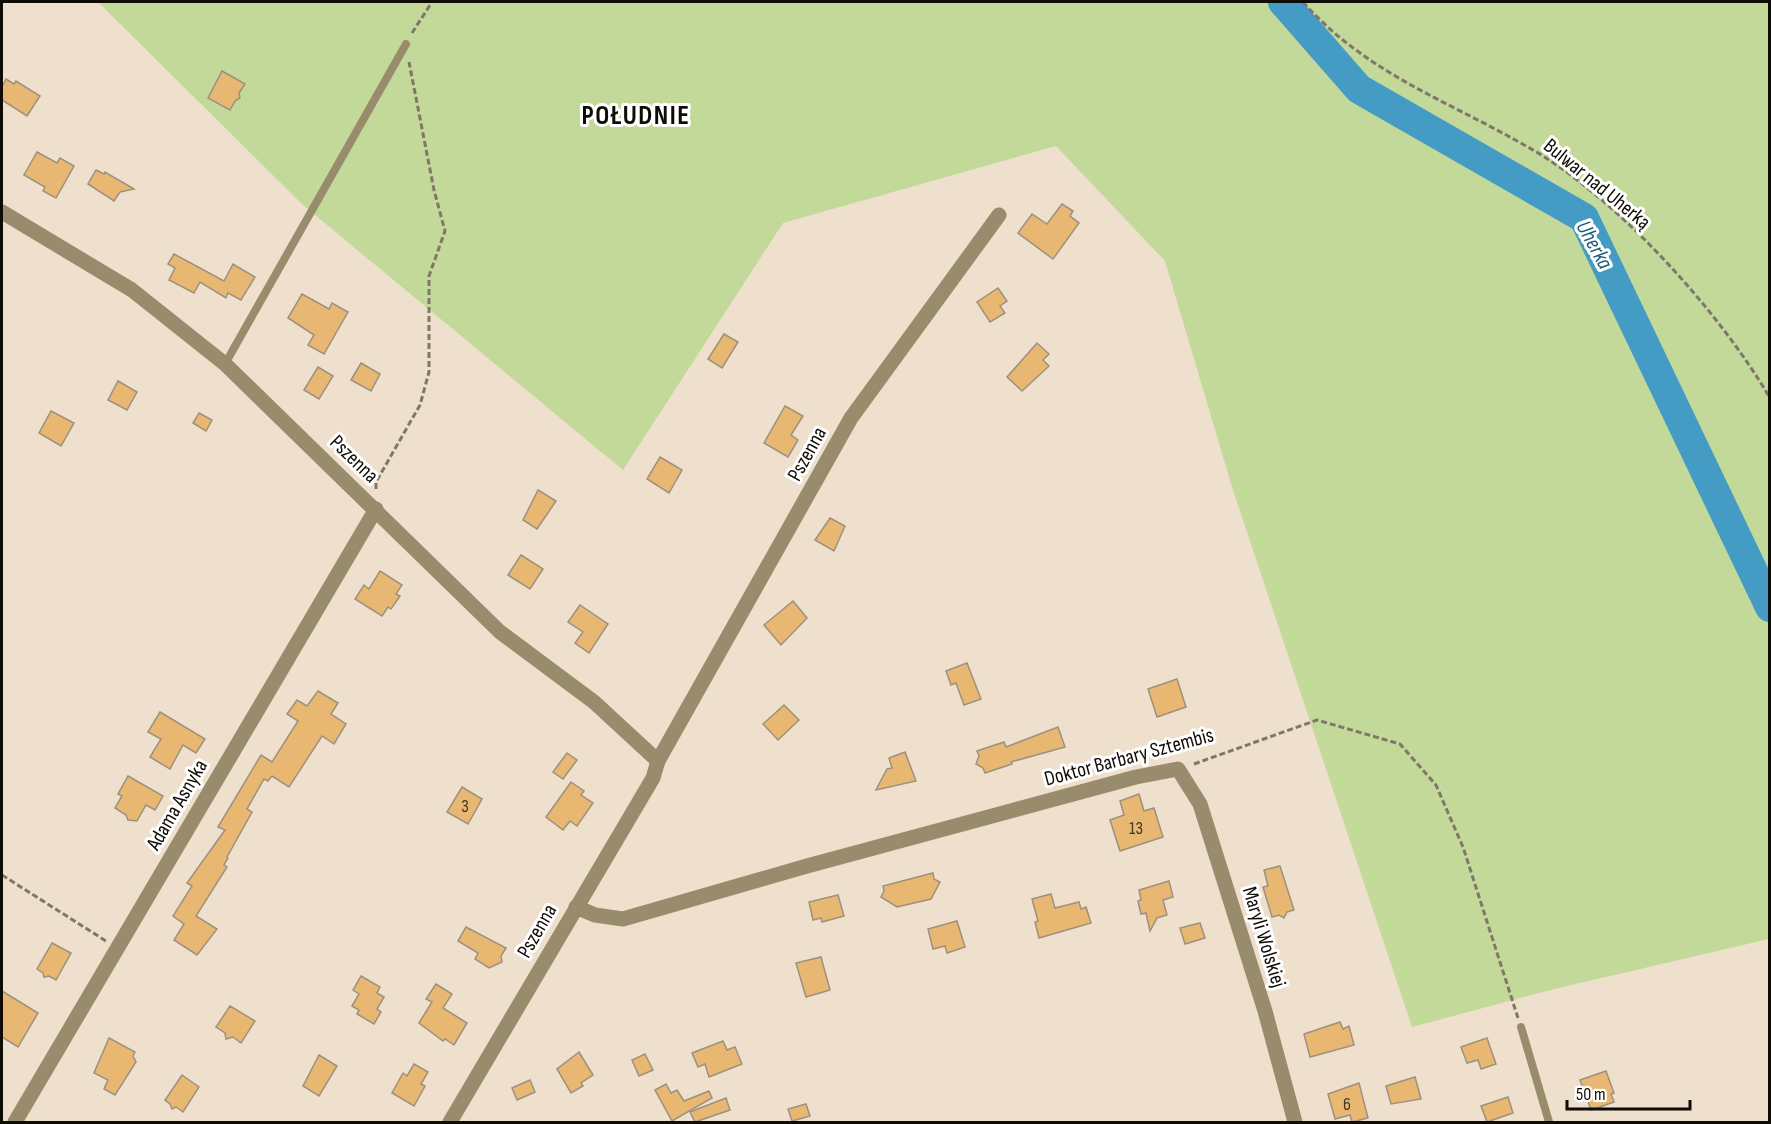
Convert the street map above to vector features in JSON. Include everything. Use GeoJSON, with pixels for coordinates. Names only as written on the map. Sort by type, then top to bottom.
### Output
{"type":"FeatureCollection","features":[{"type":"Feature","properties":{"kind":"street","name":"Pszenna"},"geometry":{"type":"LineString","coordinates":[[2,212],[132,290],[225,364],[500,632],[594,702],[658,761]]}},
{"type":"Feature","properties":{"kind":"street","name":"Pszenna"},"geometry":{"type":"LineString","coordinates":[[450,1122],[653,778],[658,761],[851,418],[999,214]]}},
{"type":"Feature","properties":{"kind":"street","name":"Adama Asnyka"},"geometry":{"type":"LineString","coordinates":[[15,1122],[376,509]]}},
{"type":"Feature","properties":{"kind":"street","name":"Doktor Barbary Sztembis"},"geometry":{"type":"LineString","coordinates":[[576,907],[595,915],[623,919],[807,866],[1136,777],[1178,769]]}},
{"type":"Feature","properties":{"kind":"street","name":"Maryli Wolskiej"},"geometry":{"type":"LineString","coordinates":[[1178,769],[1200,804],[1265,1011],[1295,1122]]}},
{"type":"Feature","properties":{"kind":"lane"},"geometry":{"type":"LineString","coordinates":[[225,364],[406,44]]}},
{"type":"Feature","properties":{"kind":"lane"},"geometry":{"type":"LineString","coordinates":[[1521,1027],[1549,1122]]}},
{"type":"Feature","properties":{"kind":"path"},"geometry":{"type":"LineString","coordinates":[[376,509],[376,482],[420,405],[429,372],[429,276],[445,231],[434,190],[406,44],[432,2]]}},
{"type":"Feature","properties":{"kind":"path","name":"Bulwar nad Uherką"},"geometry":{"type":"LineString","coordinates":[[1303,2],[1348,45],[1372,64],[1529,147],[1588,190],[1667,264],[1721,325],[1770,398]]}},
{"type":"Feature","properties":{"kind":"path","name":"Doktor Barbary Sztembis"},"geometry":{"type":"LineString","coordinates":[[1178,769],[1317,720],[1400,744],[1436,785],[1463,847],[1521,1027]]}},
{"type":"Feature","properties":{"kind":"path"},"geometry":{"type":"LineString","coordinates":[[2,875],[117,948]]}},
{"type":"Feature","properties":{"kind":"green space"},"geometry":{"type":"Polygon","coordinates":[[[98,2],[1769,2],[1769,939],[1554,989],[1412,1027],[1232,487],[1165,261],[1056,146],[783,223],[623,470],[303,205],[98,2]]]}},
{"type":"Feature","properties":{"kind":"building"},"geometry":{"type":"Polygon","coordinates":[[[222,71],[245,84],[239,93],[240,98],[235,101],[230,110],[208,98],[222,71]]]}},
{"type":"Feature","properties":{"kind":"building"},"geometry":{"type":"Polygon","coordinates":[[[6,79],[14,84],[16,81],[40,96],[27,116],[2,100],[2,87],[6,79]]]}},
{"type":"Feature","properties":{"kind":"building"},"geometry":{"type":"Polygon","coordinates":[[[37,152],[57,163],[60,158],[74,166],[56,198],[43,191],[45,187],[24,175],[37,152]]]}},
{"type":"Feature","properties":{"kind":"building"},"geometry":{"type":"Polygon","coordinates":[[[96,170],[104,174],[105,172],[134,189],[120,192],[114,201],[88,184],[96,170]]]}},
{"type":"Feature","properties":{"kind":"building"},"geometry":{"type":"Polygon","coordinates":[[[1062,204],[1073,211],[1070,216],[1079,223],[1053,259],[1018,233],[1032,214],[1047,224],[1062,204]]]}},
{"type":"Feature","properties":{"kind":"building"},"geometry":{"type":"Polygon","coordinates":[[[174,254],[224,281],[233,264],[255,277],[241,300],[228,293],[226,298],[200,282],[194,293],[169,280],[175,268],[168,264],[174,254]]]}},
{"type":"Feature","properties":{"kind":"building"},"geometry":{"type":"Polygon","coordinates":[[[998,288],[1007,301],[1000,306],[1005,313],[990,322],[977,302],[998,288]]]}},
{"type":"Feature","properties":{"kind":"building"},"geometry":{"type":"Polygon","coordinates":[[[302,294],[329,309],[332,303],[348,312],[324,354],[308,345],[314,335],[288,318],[302,294]]]}},
{"type":"Feature","properties":{"kind":"building"},"geometry":{"type":"Polygon","coordinates":[[[724,334],[738,342],[722,368],[708,359],[724,334]]]}},
{"type":"Feature","properties":{"kind":"building"},"geometry":{"type":"Polygon","coordinates":[[[1037,343],[1049,354],[1043,360],[1049,366],[1022,391],[1007,377],[1037,343]]]}},
{"type":"Feature","properties":{"kind":"building"},"geometry":{"type":"Polygon","coordinates":[[[361,363],[380,374],[371,391],[351,380],[361,363]]]}},
{"type":"Feature","properties":{"kind":"building"},"geometry":{"type":"Polygon","coordinates":[[[318,367],[333,376],[319,399],[304,390],[318,367]]]}},
{"type":"Feature","properties":{"kind":"building"},"geometry":{"type":"Polygon","coordinates":[[[118,381],[137,392],[127,410],[108,400],[118,381]]]}},
{"type":"Feature","properties":{"kind":"building"},"geometry":{"type":"Polygon","coordinates":[[[785,406],[803,416],[791,435],[798,440],[788,457],[764,443],[785,406]]]}},
{"type":"Feature","properties":{"kind":"building"},"geometry":{"type":"Polygon","coordinates":[[[51,411],[74,423],[61,446],[39,433],[51,411]]]}},
{"type":"Feature","properties":{"kind":"building"},"geometry":{"type":"Polygon","coordinates":[[[199,413],[212,420],[206,431],[193,423],[199,413]]]}},
{"type":"Feature","properties":{"kind":"building"},"geometry":{"type":"Polygon","coordinates":[[[660,457],[682,470],[669,493],[647,479],[660,457]]]}},
{"type":"Feature","properties":{"kind":"building"},"geometry":{"type":"Polygon","coordinates":[[[538,490],[556,501],[537,529],[523,520],[538,490]]]}},
{"type":"Feature","properties":{"kind":"building"},"geometry":{"type":"Polygon","coordinates":[[[830,518],[845,526],[834,551],[815,540],[830,518]]]}},
{"type":"Feature","properties":{"kind":"building"},"geometry":{"type":"Polygon","coordinates":[[[521,555],[543,569],[530,589],[508,575],[521,555]]]}},
{"type":"Feature","properties":{"kind":"building"},"geometry":{"type":"Polygon","coordinates":[[[380,571],[402,585],[396,594],[400,596],[391,609],[388,607],[382,616],[355,599],[364,585],[369,589],[380,571]]]}},
{"type":"Feature","properties":{"kind":"building"},"geometry":{"type":"Polygon","coordinates":[[[793,601],[807,618],[781,645],[764,625],[793,601]]]}},
{"type":"Feature","properties":{"kind":"building"},"geometry":{"type":"Polygon","coordinates":[[[580,605],[608,624],[589,653],[575,643],[583,632],[568,622],[580,605]]]}},
{"type":"Feature","properties":{"kind":"building"},"geometry":{"type":"Polygon","coordinates":[[[967,663],[981,699],[964,705],[956,683],[951,685],[946,671],[967,663]]]}},
{"type":"Feature","properties":{"kind":"building"},"geometry":{"type":"Polygon","coordinates":[[[1177,679],[1186,707],[1157,717],[1148,689],[1177,679]]]}},
{"type":"Feature","properties":{"kind":"building"},"geometry":{"type":"Polygon","coordinates":[[[318,691],[338,703],[331,714],[346,724],[334,744],[322,736],[289,787],[272,776],[268,781],[264,779],[247,809],[252,812],[227,857],[224,865],[227,867],[196,916],[217,929],[197,955],[174,940],[184,924],[173,916],[192,886],[187,883],[225,830],[218,827],[261,755],[272,762],[298,721],[287,714],[297,700],[307,706],[318,691]]]}},
{"type":"Feature","properties":{"kind":"building"},"geometry":{"type":"Polygon","coordinates":[[[784,705],[799,720],[778,740],[763,724],[784,705]]]}},
{"type":"Feature","properties":{"kind":"building"},"geometry":{"type":"Polygon","coordinates":[[[160,712],[205,739],[196,753],[183,745],[170,769],[150,757],[161,739],[148,732],[160,712]]]}},
{"type":"Feature","properties":{"kind":"building"},"geometry":{"type":"Polygon","coordinates":[[[1058,727],[1065,747],[1011,762],[1012,764],[985,773],[983,768],[976,764],[979,756],[977,751],[1004,742],[1006,747],[1058,727]]]}},
{"type":"Feature","properties":{"kind":"building"},"geometry":{"type":"Polygon","coordinates":[[[905,752],[916,781],[876,790],[887,769],[892,768],[889,758],[905,752]]]}},
{"type":"Feature","properties":{"kind":"building"},"geometry":{"type":"Polygon","coordinates":[[[567,753],[577,760],[563,779],[553,772],[567,753]]]}},
{"type":"Feature","properties":{"kind":"building"},"geometry":{"type":"Polygon","coordinates":[[[128,776],[163,796],[155,810],[146,805],[137,821],[128,820],[126,815],[115,808],[122,796],[118,794],[128,776]]]}},
{"type":"Feature","properties":{"kind":"building"},"geometry":{"type":"Polygon","coordinates":[[[571,782],[584,791],[581,795],[593,803],[577,826],[570,821],[563,830],[546,817],[571,782]]]}},
{"type":"Feature","properties":{"kind":"building"},"geometry":{"type":"Polygon","coordinates":[[[462,787],[482,799],[468,824],[447,812],[462,787]]]}},
{"type":"Feature","properties":{"kind":"building"},"geometry":{"type":"Polygon","coordinates":[[[1139,794],[1144,811],[1154,808],[1163,837],[1120,851],[1110,820],[1124,815],[1120,801],[1139,794]]]}},
{"type":"Feature","properties":{"kind":"building"},"geometry":{"type":"Polygon","coordinates":[[[1280,866],[1294,910],[1287,912],[1284,918],[1279,915],[1272,917],[1263,887],[1268,886],[1264,870],[1280,866]]]}},
{"type":"Feature","properties":{"kind":"building"},"geometry":{"type":"Polygon","coordinates":[[[933,873],[934,879],[940,882],[931,899],[897,907],[881,897],[884,891],[883,886],[933,873]]]}},
{"type":"Feature","properties":{"kind":"building"},"geometry":{"type":"Polygon","coordinates":[[[1169,881],[1173,897],[1163,900],[1167,915],[1157,918],[1150,931],[1146,913],[1141,914],[1138,901],[1141,900],[1139,890],[1169,881]]]}},
{"type":"Feature","properties":{"kind":"building"},"geometry":{"type":"Polygon","coordinates":[[[1051,894],[1055,908],[1079,902],[1081,909],[1086,907],[1091,923],[1039,938],[1035,922],[1038,921],[1032,899],[1051,894]]]}},
{"type":"Feature","properties":{"kind":"building"},"geometry":{"type":"Polygon","coordinates":[[[838,895],[844,916],[822,922],[821,918],[813,920],[809,902],[838,895]]]}},
{"type":"Feature","properties":{"kind":"building"},"geometry":{"type":"Polygon","coordinates":[[[957,921],[965,947],[947,953],[945,946],[933,949],[928,929],[957,921]]]}},
{"type":"Feature","properties":{"kind":"building"},"geometry":{"type":"Polygon","coordinates":[[[1200,923],[1205,938],[1185,944],[1180,928],[1200,923]]]}},
{"type":"Feature","properties":{"kind":"building"},"geometry":{"type":"Polygon","coordinates":[[[466,927],[506,948],[501,956],[502,962],[489,968],[475,959],[478,953],[458,941],[466,927]]]}},
{"type":"Feature","properties":{"kind":"building"},"geometry":{"type":"Polygon","coordinates":[[[52,943],[71,953],[56,980],[49,976],[44,977],[43,973],[37,969],[52,943]]]}},
{"type":"Feature","properties":{"kind":"building"},"geometry":{"type":"Polygon","coordinates":[[[821,957],[830,990],[806,997],[796,963],[821,957]]]}},
{"type":"Feature","properties":{"kind":"building"},"geometry":{"type":"Polygon","coordinates":[[[361,976],[380,987],[377,993],[384,997],[377,1009],[381,1012],[374,1024],[357,1014],[359,1010],[352,1006],[359,994],[353,990],[361,976]]]}},
{"type":"Feature","properties":{"kind":"building"},"geometry":{"type":"Polygon","coordinates":[[[436,984],[452,994],[443,1008],[467,1023],[454,1045],[445,1039],[443,1041],[419,1023],[432,1002],[426,999],[436,984]]]}},
{"type":"Feature","properties":{"kind":"building"},"geometry":{"type":"Polygon","coordinates":[[[2,991],[38,1013],[18,1047],[2,1037],[2,991]]]}},
{"type":"Feature","properties":{"kind":"building"},"geometry":{"type":"Polygon","coordinates":[[[230,1006],[255,1021],[241,1043],[233,1037],[226,1039],[225,1033],[216,1027],[230,1006]]]}},
{"type":"Feature","properties":{"kind":"building"},"geometry":{"type":"Polygon","coordinates":[[[1340,1022],[1343,1029],[1349,1026],[1354,1045],[1310,1057],[1304,1034],[1340,1022]]]}},
{"type":"Feature","properties":{"kind":"building"},"geometry":{"type":"Polygon","coordinates":[[[109,1038],[135,1052],[133,1056],[136,1062],[115,1095],[104,1089],[108,1080],[94,1073],[109,1038]]]}},
{"type":"Feature","properties":{"kind":"building"},"geometry":{"type":"Polygon","coordinates":[[[1487,1038],[1496,1064],[1481,1069],[1478,1060],[1467,1063],[1461,1047],[1487,1038]]]}},
{"type":"Feature","properties":{"kind":"building"},"geometry":{"type":"Polygon","coordinates":[[[723,1041],[727,1050],[735,1047],[742,1064],[709,1077],[705,1064],[698,1067],[692,1053],[723,1041]]]}},
{"type":"Feature","properties":{"kind":"building"},"geometry":{"type":"Polygon","coordinates":[[[579,1052],[593,1075],[581,1083],[583,1086],[571,1093],[557,1069],[579,1052]]]}},
{"type":"Feature","properties":{"kind":"building"},"geometry":{"type":"Polygon","coordinates":[[[645,1054],[653,1070],[639,1076],[632,1060],[645,1054]]]}},
{"type":"Feature","properties":{"kind":"building"},"geometry":{"type":"Polygon","coordinates":[[[319,1055],[337,1066],[319,1096],[303,1086],[319,1055]]]}},
{"type":"Feature","properties":{"kind":"building"},"geometry":{"type":"Polygon","coordinates":[[[414,1064],[428,1072],[421,1084],[425,1086],[414,1106],[392,1093],[403,1073],[407,1076],[414,1064]]]}},
{"type":"Feature","properties":{"kind":"building"},"geometry":{"type":"Polygon","coordinates":[[[1606,1071],[1614,1093],[1611,1094],[1614,1102],[1591,1110],[1580,1080],[1606,1071]]]}},
{"type":"Feature","properties":{"kind":"building"},"geometry":{"type":"Polygon","coordinates":[[[182,1075],[199,1087],[183,1112],[176,1107],[172,1109],[165,1100],[182,1075]]]}},
{"type":"Feature","properties":{"kind":"building"},"geometry":{"type":"Polygon","coordinates":[[[1415,1077],[1421,1099],[1391,1104],[1386,1086],[1415,1077]]]}},
{"type":"Feature","properties":{"kind":"building"},"geometry":{"type":"Polygon","coordinates":[[[530,1080],[535,1092],[517,1100],[512,1088],[530,1080]]]}},
{"type":"Feature","properties":{"kind":"building"},"geometry":{"type":"Polygon","coordinates":[[[1359,1083],[1368,1118],[1352,1122],[1350,1115],[1335,1119],[1328,1094],[1359,1083]]]}},
{"type":"Feature","properties":{"kind":"building"},"geometry":{"type":"Polygon","coordinates":[[[666,1084],[671,1093],[677,1090],[684,1101],[709,1091],[712,1098],[672,1121],[655,1090],[666,1084]]]}},
{"type":"Feature","properties":{"kind":"building"},"geometry":{"type":"Polygon","coordinates":[[[1508,1097],[1513,1113],[1487,1122],[1481,1106],[1508,1097]]]}},
{"type":"Feature","properties":{"kind":"building"},"geometry":{"type":"Polygon","coordinates":[[[726,1098],[730,1110],[695,1122],[690,1112],[726,1098]]]}},
{"type":"Feature","properties":{"kind":"building"},"geometry":{"type":"Polygon","coordinates":[[[806,1104],[810,1116],[792,1121],[788,1109],[806,1104]]]}},
{"type":"Feature","properties":{"kind":"waterway","name":"Uherka"},"geometry":{"type":"LineString","coordinates":[[1283,2],[1359,89],[1584,218],[1770,607]]}},
{"type":"Feature","properties":{"kind":"district","name":"POŁUDNIE"},"geometry":{"type":"Point","coordinates":[636,116]}}]}
